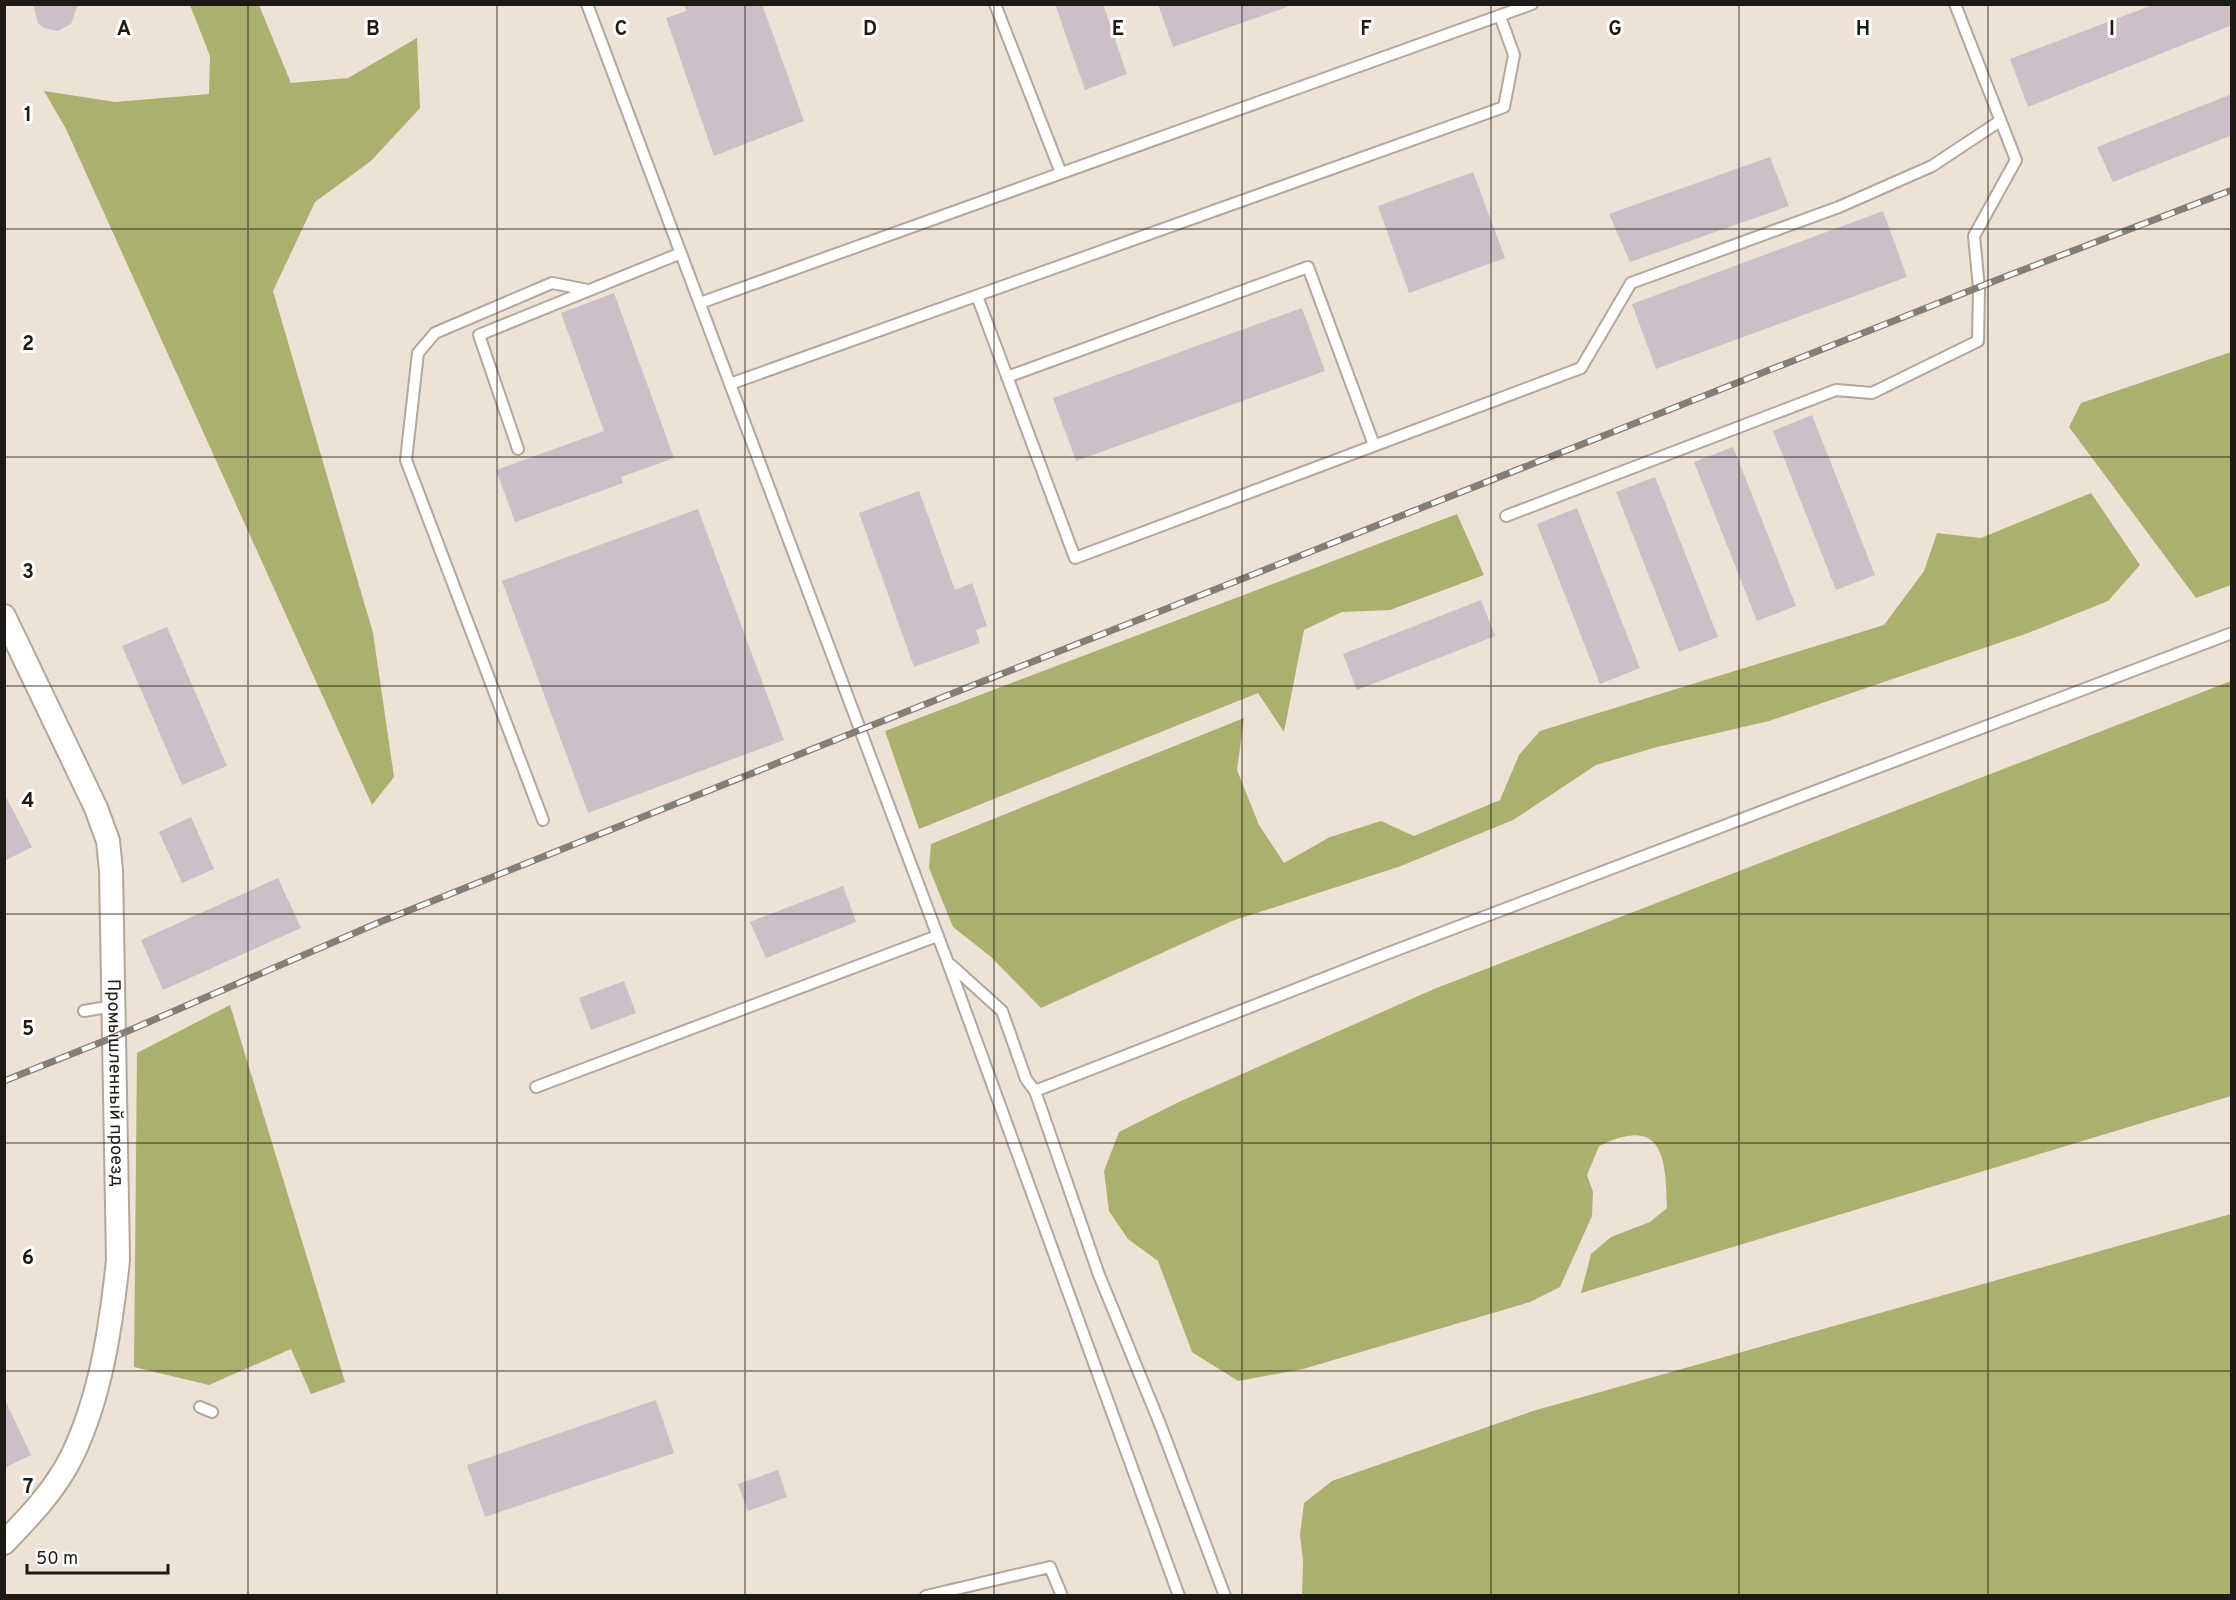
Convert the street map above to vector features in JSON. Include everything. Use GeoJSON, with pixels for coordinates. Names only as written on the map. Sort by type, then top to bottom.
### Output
{"type":"FeatureCollection","features":[{"type":"Feature","properties":{"kind":"street","name":"Промышленный проезд"},"geometry":{"type":"LineString","coordinates":[[4,616],[106,816],[111,870],[118,1260],[113,1303],[99,1375],[84,1428],[71,1458],[35,1510],[4,1544]]}},
{"type":"Feature","properties":{"kind":"lane"},"geometry":{"type":"LineString","coordinates":[[588,4],[948,963],[1179,1596]]}},
{"type":"Feature","properties":{"kind":"lane"},"geometry":{"type":"LineString","coordinates":[[995,4],[1061,173]]}},
{"type":"Feature","properties":{"kind":"lane"},"geometry":{"type":"LineString","coordinates":[[700,303],[1532,4]]}},
{"type":"Feature","properties":{"kind":"lane"},"geometry":{"type":"LineString","coordinates":[[1506,516],[1836,390],[1872,393],[1978,341],[1979,288],[1974,236],[2016,159],[1955,4]]}},
{"type":"Feature","properties":{"kind":"lane"},"geometry":{"type":"LineString","coordinates":[[730,384],[1504,107],[1514,55],[1500,16]]}},
{"type":"Feature","properties":{"kind":"lane"},"geometry":{"type":"LineString","coordinates":[[977,296],[1075,558],[1581,368],[1631,283],[1850,203],[1932,166],[2000,121]]}},
{"type":"Feature","properties":{"kind":"lane"},"geometry":{"type":"LineString","coordinates":[[518,449],[479,335],[681,253]]}},
{"type":"Feature","properties":{"kind":"lane"},"geometry":{"type":"LineString","coordinates":[[1007,377],[1308,267],[1374,445]]}},
{"type":"Feature","properties":{"kind":"lane"},"geometry":{"type":"LineString","coordinates":[[543,820],[406,460],[418,353],[435,333],[552,283],[588,290]]}},
{"type":"Feature","properties":{"kind":"lane"},"geometry":{"type":"LineString","coordinates":[[1035,1091],[1397,950],[2232,633]]}},
{"type":"Feature","properties":{"kind":"lane"},"geometry":{"type":"LineString","coordinates":[[536,1087],[937,936]]}},
{"type":"Feature","properties":{"kind":"lane"},"geometry":{"type":"LineString","coordinates":[[948,963],[1002,1011],[1026,1079],[1035,1091],[1099,1275],[1160,1424],[1225,1596]]}},
{"type":"Feature","properties":{"kind":"lane"},"geometry":{"type":"LineString","coordinates":[[84,1011],[113,1006]]}},
{"type":"Feature","properties":{"kind":"lane"},"geometry":{"type":"LineString","coordinates":[[200,1407],[212,1412]]}},
{"type":"Feature","properties":{"kind":"lane"},"geometry":{"type":"LineString","coordinates":[[926,1596],[1050,1567],[1062,1596]]}},
{"type":"Feature","properties":{"kind":"green space"},"geometry":{"type":"Polygon","coordinates":[[[190,5],[259,5],[291,83],[348,78],[417,38],[420,108],[371,161],[315,202],[273,291],[373,633],[394,777],[372,805],[66,129],[44,91],[115,102],[209,94],[210,56],[190,5]]]}},
{"type":"Feature","properties":{"kind":"green space"},"geometry":{"type":"Polygon","coordinates":[[[2231,352],[2231,585],[2196,598],[2069,427],[2081,403],[2231,352]]]}},
{"type":"Feature","properties":{"kind":"green space"},"geometry":{"type":"Polygon","coordinates":[[[2091,493],[2140,565],[2108,601],[2028,633],[1769,721],[1657,747],[1596,765],[1513,820],[1401,866],[1232,921],[1041,1008],[991,957],[953,927],[929,868],[931,844],[1244,718],[1237,770],[1259,825],[1284,863],[1330,837],[1381,821],[1414,836],[1500,800],[1519,755],[1540,731],[1884,625],[1924,571],[1937,533],[1981,538],[2091,493]]]}},
{"type":"Feature","properties":{"kind":"green space"},"geometry":{"type":"Polygon","coordinates":[[[1457,514],[1484,575],[1390,610],[1342,612],[1304,630],[1284,732],[1258,693],[919,829],[885,731],[1457,514]]]}},
{"type":"Feature","properties":{"kind":"green space"},"geometry":{"type":"Polygon","coordinates":[[[2231,681],[2231,1096],[1581,1293],[1591,1254],[1611,1237],[1650,1222],[1667,1208],[1665,1172],[1662,1157],[1656,1146],[1648,1138],[1636,1135],[1620,1138],[1599,1146],[1587,1175],[1593,1192],[1592,1216],[1560,1287],[1530,1302],[1303,1369],[1238,1381],[1192,1352],[1158,1261],[1128,1239],[1109,1211],[1104,1171],[1119,1132],[1181,1101],[1434,989],[2231,681]]]}},
{"type":"Feature","properties":{"kind":"green space"},"geometry":{"type":"Polygon","coordinates":[[[230,1005],[345,1382],[311,1394],[291,1349],[209,1385],[134,1367],[137,1053],[230,1005]]]}},
{"type":"Feature","properties":{"kind":"green space"},"geometry":{"type":"Polygon","coordinates":[[[2231,1214],[2231,1595],[1302,1595],[1303,1561],[1300,1535],[1304,1503],[1332,1481],[1533,1411],[2231,1214]]]}},
{"type":"Feature","properties":{"kind":"building"},"geometry":{"type":"Polygon","coordinates":[[[33,4],[78,4],[71,24],[58,31],[44,28],[38,23],[33,4]]]}},
{"type":"Feature","properties":{"kind":"building"},"geometry":{"type":"Polygon","coordinates":[[[684,4],[762,4],[804,121],[714,156],[666,18],[686,11],[684,4]]]}},
{"type":"Feature","properties":{"kind":"building"},"geometry":{"type":"Polygon","coordinates":[[[1055,4],[1103,4],[1127,74],[1085,90],[1055,4]]]}},
{"type":"Feature","properties":{"kind":"building"},"geometry":{"type":"Polygon","coordinates":[[[1158,4],[1287,4],[1287,7],[1173,47],[1158,4]]]}},
{"type":"Feature","properties":{"kind":"building"},"geometry":{"type":"Polygon","coordinates":[[[2155,4],[2232,4],[2232,25],[2028,107],[2010,59],[2155,4]]]}},
{"type":"Feature","properties":{"kind":"building"},"geometry":{"type":"Polygon","coordinates":[[[2232,94],[2232,135],[2113,182],[2097,147],[2232,94]]]}},
{"type":"Feature","properties":{"kind":"building"},"geometry":{"type":"Polygon","coordinates":[[[1770,157],[1789,206],[1630,262],[1609,214],[1770,157]]]}},
{"type":"Feature","properties":{"kind":"building"},"geometry":{"type":"Polygon","coordinates":[[[1473,172],[1505,258],[1409,293],[1378,206],[1473,172]]]}},
{"type":"Feature","properties":{"kind":"building"},"geometry":{"type":"Polygon","coordinates":[[[1883,211],[1907,277],[1656,369],[1632,304],[1883,211]]]}},
{"type":"Feature","properties":{"kind":"building"},"geometry":{"type":"Polygon","coordinates":[[[614,293],[674,458],[621,477],[623,483],[515,522],[496,470],[604,431],[561,313],[614,293]]]}},
{"type":"Feature","properties":{"kind":"building"},"geometry":{"type":"Polygon","coordinates":[[[1302,308],[1325,371],[1076,461],[1053,398],[1302,308]]]}},
{"type":"Feature","properties":{"kind":"building"},"geometry":{"type":"Polygon","coordinates":[[[1812,415],[1875,575],[1836,590],[1773,431],[1812,415]]]}},
{"type":"Feature","properties":{"kind":"building"},"geometry":{"type":"Polygon","coordinates":[[[1733,447],[1796,606],[1757,621],[1694,462],[1733,447]]]}},
{"type":"Feature","properties":{"kind":"building"},"geometry":{"type":"Polygon","coordinates":[[[1655,477],[1718,637],[1679,652],[1616,492],[1655,477]]]}},
{"type":"Feature","properties":{"kind":"building"},"geometry":{"type":"Polygon","coordinates":[[[919,491],[955,590],[972,583],[987,626],[976,630],[980,643],[914,667],[859,513],[919,491]]]}},
{"type":"Feature","properties":{"kind":"building"},"geometry":{"type":"Polygon","coordinates":[[[1577,508],[1640,668],[1600,684],[1537,524],[1577,508]]]}},
{"type":"Feature","properties":{"kind":"building"},"geometry":{"type":"Polygon","coordinates":[[[698,509],[784,740],[588,813],[502,581],[698,509]]]}},
{"type":"Feature","properties":{"kind":"building"},"geometry":{"type":"Polygon","coordinates":[[[1481,600],[1495,636],[1357,690],[1343,654],[1481,600]]]}},
{"type":"Feature","properties":{"kind":"building"},"geometry":{"type":"Polygon","coordinates":[[[167,627],[227,766],[182,785],[122,646],[167,627]]]}},
{"type":"Feature","properties":{"kind":"building"},"geometry":{"type":"Polygon","coordinates":[[[4,793],[32,847],[4,861],[4,793]]]}},
{"type":"Feature","properties":{"kind":"building"},"geometry":{"type":"Polygon","coordinates":[[[191,817],[214,869],[182,883],[159,832],[191,817]]]}},
{"type":"Feature","properties":{"kind":"building"},"geometry":{"type":"Polygon","coordinates":[[[278,878],[301,928],[163,990],[141,940],[278,878]]]}},
{"type":"Feature","properties":{"kind":"building"},"geometry":{"type":"Polygon","coordinates":[[[843,886],[856,922],[766,958],[750,922],[843,886]]]}},
{"type":"Feature","properties":{"kind":"building"},"geometry":{"type":"Polygon","coordinates":[[[624,981],[636,1013],[591,1030],[579,998],[624,981]]]}},
{"type":"Feature","properties":{"kind":"building"},"geometry":{"type":"Polygon","coordinates":[[[4,1398],[31,1455],[4,1468],[4,1398]]]}},
{"type":"Feature","properties":{"kind":"building"},"geometry":{"type":"Polygon","coordinates":[[[656,1400],[674,1453],[485,1517],[467,1465],[656,1400]]]}},
{"type":"Feature","properties":{"kind":"building"},"geometry":{"type":"Polygon","coordinates":[[[778,1470],[787,1497],[748,1511],[738,1484],[778,1470]]]}},
{"type":"Feature","properties":{"kind":"railway"},"geometry":{"type":"LineString","coordinates":[[4,1081],[114,1037],[380,922],[860,730],[2007,276],[2232,190]]}}]}
